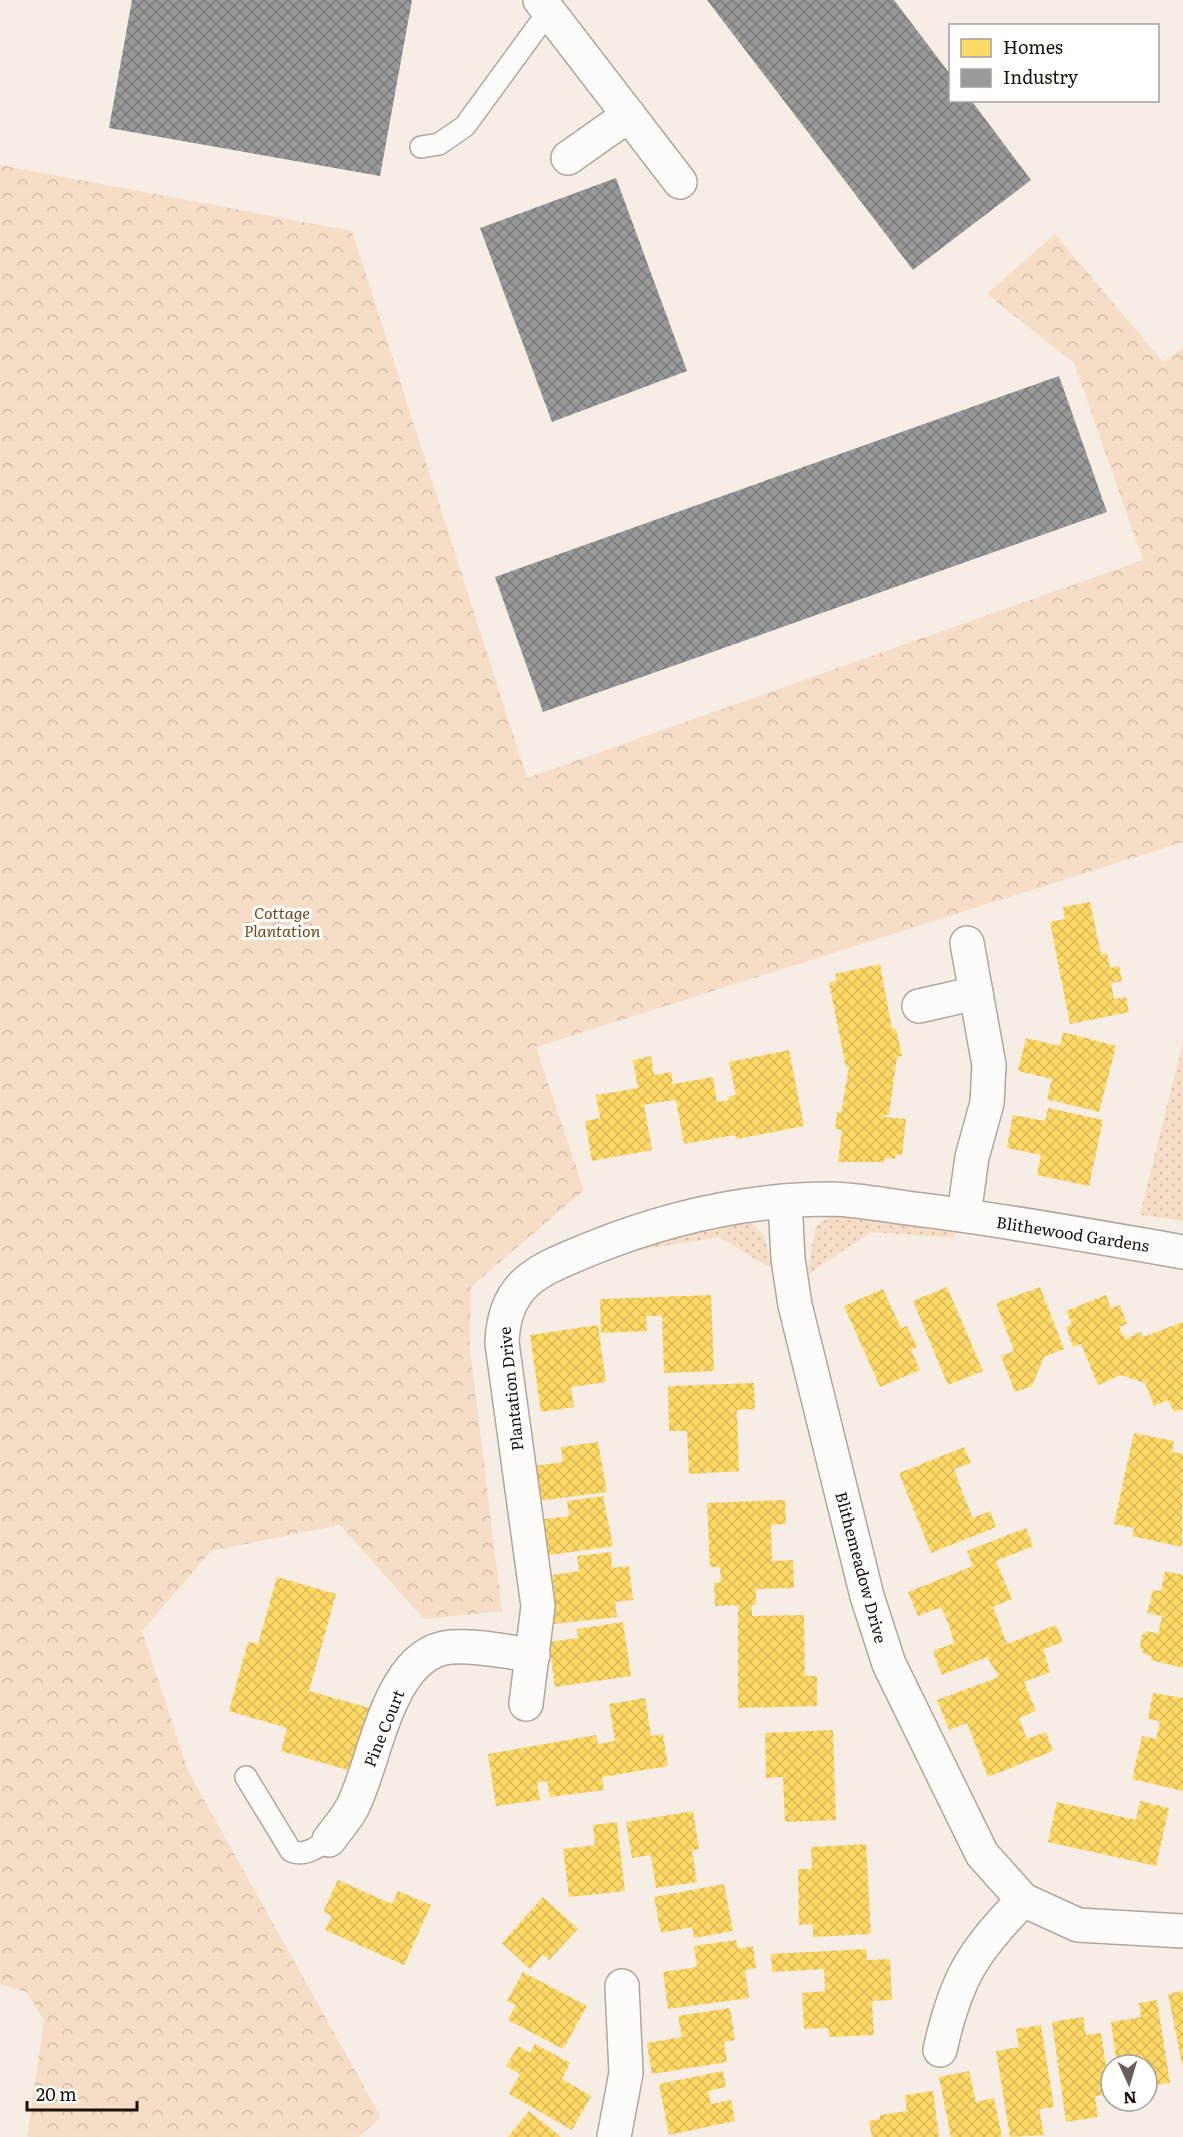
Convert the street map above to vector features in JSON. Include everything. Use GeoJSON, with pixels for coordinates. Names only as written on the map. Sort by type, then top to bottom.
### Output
{"type":"FeatureCollection","features":[{"type":"Feature","properties":{"kind":"street"},"geometry":{"type":"LineString","coordinates":[[544,6],[680,182]]}},
{"type":"Feature","properties":{"kind":"street"},"geometry":{"type":"LineString","coordinates":[[568,158],[629,115]]}},
{"type":"Feature","properties":{"kind":"street"},"geometry":{"type":"LineString","coordinates":[[964,1215],[972,1157],[987,1103],[989,1065],[967,943]]}},
{"type":"Feature","properties":{"kind":"street"},"geometry":{"type":"LineString","coordinates":[[919,1006],[976,993]]}},
{"type":"Feature","properties":{"kind":"street","name":"Blithewood Gardens"},"geometry":{"type":"LineString","coordinates":[[785,1201],[835,1199],[964,1215],[1183,1252]]}},
{"type":"Feature","properties":{"kind":"street","name":"Plantation Drive"},"geometry":{"type":"LineString","coordinates":[[526,1704],[538,1606],[502,1343],[503,1318],[514,1297],[529,1277],[629,1233],[709,1212],[785,1201]]}},
{"type":"Feature","properties":{"kind":"street","name":"Blithemeadow Drive"},"geometry":{"type":"LineString","coordinates":[[785,1201],[788,1259],[795,1305],[867,1596],[889,1664],[982,1854],[1023,1900],[1078,1926],[1183,1931]]}},
{"type":"Feature","properties":{"kind":"street","name":"Pine Court"},"geometry":{"type":"LineString","coordinates":[[329,1840],[352,1807],[394,1696],[409,1669],[425,1654],[450,1647],[533,1655]]}},
{"type":"Feature","properties":{"kind":"street"},"geometry":{"type":"LineString","coordinates":[[940,2050],[948,2015],[961,1978],[986,1939],[1023,1900]]}},
{"type":"Feature","properties":{"kind":"street"},"geometry":{"type":"LineString","coordinates":[[614,2137],[626,2073],[622,1986]]}},
{"type":"Feature","properties":{"kind":"lane"},"geometry":{"type":"LineString","coordinates":[[422,147],[440,144],[465,126],[544,6]]}},
{"type":"Feature","properties":{"kind":"lane"},"geometry":{"type":"LineString","coordinates":[[246,1777],[291,1851],[298,1854],[309,1852],[329,1840]]}},
{"type":"Feature","properties":{"kind":"green space","name":"Cottage Plantation"},"geometry":{"type":"Polygon","coordinates":[[[0,165],[352,231],[527,778],[1143,560],[1074,363],[987,294],[1055,234],[1163,362],[1183,348],[1183,842],[536,1047],[584,1190],[471,1287],[470,1349],[502,1611],[424,1619],[340,1525],[211,1551],[142,1631],[189,1773],[381,2117],[359,2137],[27,2137],[44,2021],[27,1992],[0,1984],[0,165]]]}},
{"type":"Feature","properties":{"kind":"green space"},"geometry":{"type":"Polygon","coordinates":[[[1183,1042],[1183,1221],[1140,1215],[1183,1042]]]}},
{"type":"Feature","properties":{"kind":"green space"},"geometry":{"type":"Polygon","coordinates":[[[859,1216],[955,1229],[954,1238],[871,1232],[807,1275],[816,1226],[830,1217],[859,1216]]]}},
{"type":"Feature","properties":{"kind":"green space"},"geometry":{"type":"Polygon","coordinates":[[[750,1221],[764,1235],[771,1265],[767,1266],[720,1237],[632,1251],[674,1234],[750,1221]]]}},
{"type":"Feature","properties":{"kind":"building: Homes"},"geometry":{"type":"Polygon","coordinates":[[[1090,902],[1101,954],[1107,953],[1110,968],[1119,966],[1122,981],[1111,983],[1114,999],[1126,997],[1129,1012],[1070,1024],[1050,922],[1065,919],[1063,907],[1090,902]]]}},
{"type":"Feature","properties":{"kind":"building: Homes"},"geometry":{"type":"Polygon","coordinates":[[[880,964],[892,1029],[896,1029],[902,1056],[897,1057],[889,1115],[883,1117],[906,1119],[902,1155],[896,1154],[895,1159],[884,1158],[884,1162],[838,1162],[842,1130],[835,1129],[837,1112],[841,1113],[849,1066],[846,1067],[829,983],[837,981],[835,974],[880,964]]]}},
{"type":"Feature","properties":{"kind":"building: Homes"},"geometry":{"type":"Polygon","coordinates":[[[1063,1032],[1116,1046],[1099,1112],[1047,1099],[1052,1079],[1018,1071],[1026,1038],[1060,1046],[1063,1032]]]}},
{"type":"Feature","properties":{"kind":"building: Homes"},"geometry":{"type":"Polygon","coordinates":[[[789,1050],[804,1126],[737,1139],[735,1135],[684,1144],[676,1100],[660,1102],[644,1105],[652,1150],[592,1161],[585,1121],[600,1118],[596,1095],[638,1088],[633,1060],[651,1056],[654,1075],[671,1072],[673,1084],[713,1077],[717,1102],[729,1100],[729,1096],[736,1095],[729,1062],[789,1050]]]}},
{"type":"Feature","properties":{"kind":"building: Homes"},"geometry":{"type":"Polygon","coordinates":[[[1048,1108],[1103,1120],[1089,1186],[1037,1175],[1041,1155],[1007,1148],[1013,1115],[1045,1121],[1048,1108]]]}},
{"type":"Feature","properties":{"kind":"building: Homes"},"geometry":{"type":"Polygon","coordinates":[[[947,1287],[983,1371],[948,1385],[913,1301],[947,1287]]]}},
{"type":"Feature","properties":{"kind":"building: Homes"},"geometry":{"type":"Polygon","coordinates":[[[1040,1287],[1064,1349],[1044,1357],[1032,1386],[1015,1392],[1001,1356],[1014,1351],[996,1303],[1040,1287]]]}},
{"type":"Feature","properties":{"kind":"building: Homes"},"geometry":{"type":"Polygon","coordinates":[[[883,1289],[901,1328],[907,1326],[917,1347],[911,1350],[920,1370],[880,1387],[844,1306],[883,1289]]]}},
{"type":"Feature","properties":{"kind":"building: Homes"},"geometry":{"type":"Polygon","coordinates":[[[711,1295],[714,1371],[664,1373],[662,1316],[646,1316],[647,1331],[601,1333],[600,1299],[711,1295]]]}},
{"type":"Feature","properties":{"kind":"building: Homes"},"geometry":{"type":"Polygon","coordinates":[[[1106,1295],[1111,1308],[1120,1305],[1127,1324],[1119,1327],[1125,1339],[1141,1332],[1143,1337],[1183,1322],[1183,1409],[1174,1412],[1168,1400],[1154,1406],[1145,1383],[1121,1375],[1098,1385],[1081,1344],[1073,1347],[1066,1327],[1072,1324],[1066,1311],[1106,1295]]]}},
{"type":"Feature","properties":{"kind":"building: Homes"},"geometry":{"type":"Polygon","coordinates":[[[598,1325],[606,1382],[571,1387],[574,1407],[541,1412],[530,1335],[598,1325]]]}},
{"type":"Feature","properties":{"kind":"building: Homes"},"geometry":{"type":"Polygon","coordinates":[[[754,1383],[755,1409],[737,1410],[739,1471],[689,1474],[687,1431],[669,1431],[668,1386],[754,1383]]]}},
{"type":"Feature","properties":{"kind":"building: Homes"},"geometry":{"type":"Polygon","coordinates":[[[1134,1433],[1174,1441],[1172,1452],[1183,1454],[1182,1547],[1132,1536],[1134,1528],[1114,1524],[1134,1433]]]}},
{"type":"Feature","properties":{"kind":"building: Homes"},"geometry":{"type":"Polygon","coordinates":[[[598,1442],[607,1492],[537,1501],[532,1466],[563,1462],[561,1447],[598,1442]]]}},
{"type":"Feature","properties":{"kind":"building: Homes"},"geometry":{"type":"Polygon","coordinates":[[[964,1447],[971,1463],[954,1469],[963,1494],[973,1518],[990,1511],[996,1527],[931,1553],[899,1473],[964,1447]]]}},
{"type":"Feature","properties":{"kind":"building: Homes"},"geometry":{"type":"Polygon","coordinates":[[[603,1496],[613,1546],[543,1556],[538,1520],[569,1516],[567,1501],[603,1496]]]}},
{"type":"Feature","properties":{"kind":"building: Homes"},"geometry":{"type":"Polygon","coordinates":[[[785,1500],[786,1524],[771,1525],[772,1561],[793,1560],[794,1588],[756,1589],[756,1604],[752,1605],[752,1616],[804,1615],[805,1676],[817,1676],[817,1706],[738,1708],[738,1605],[715,1606],[714,1582],[721,1583],[720,1567],[710,1567],[707,1503],[785,1500]]]}},
{"type":"Feature","properties":{"kind":"building: Homes"},"geometry":{"type":"Polygon","coordinates":[[[1026,1528],[1033,1546],[996,1561],[1012,1599],[993,1607],[1007,1644],[1056,1625],[1063,1642],[1043,1649],[1050,1672],[1024,1682],[1036,1711],[1019,1718],[1027,1739],[1046,1732],[1053,1751],[988,1777],[967,1723],[949,1730],[937,1700],[999,1677],[987,1657],[942,1675],[933,1651],[954,1643],[949,1625],[941,1607],[918,1616],[908,1592],[973,1566],[967,1551],[1026,1528]]]}},
{"type":"Feature","properties":{"kind":"building: Homes"},"geometry":{"type":"Polygon","coordinates":[[[611,1552],[612,1568],[629,1566],[633,1600],[615,1602],[617,1617],[553,1624],[549,1593],[555,1593],[552,1575],[579,1571],[577,1556],[611,1552]]]}},
{"type":"Feature","properties":{"kind":"building: Homes"},"geometry":{"type":"Polygon","coordinates":[[[1165,1571],[1183,1575],[1183,1668],[1151,1660],[1152,1656],[1144,1654],[1140,1647],[1142,1635],[1148,1631],[1158,1634],[1162,1616],[1147,1613],[1153,1590],[1161,1591],[1165,1571]]]}},
{"type":"Feature","properties":{"kind":"building: Homes"},"geometry":{"type":"Polygon","coordinates":[[[277,1577],[336,1594],[309,1691],[373,1709],[355,1772],[281,1751],[287,1728],[229,1711],[248,1642],[258,1644],[277,1577]]]}},
{"type":"Feature","properties":{"kind":"building: Homes"},"geometry":{"type":"Polygon","coordinates":[[[623,1622],[631,1676],[555,1687],[549,1642],[578,1638],[577,1629],[623,1622]]]}},
{"type":"Feature","properties":{"kind":"building: Homes"},"geometry":{"type":"Polygon","coordinates":[[[1153,1693],[1183,1698],[1183,1791],[1132,1779],[1142,1736],[1156,1739],[1160,1721],[1148,1719],[1153,1693]]]}},
{"type":"Feature","properties":{"kind":"building: Homes"},"geometry":{"type":"Polygon","coordinates":[[[645,1698],[651,1736],[663,1734],[668,1766],[602,1777],[604,1790],[550,1797],[547,1781],[537,1783],[540,1800],[496,1806],[488,1754],[596,1735],[598,1744],[615,1741],[609,1704],[645,1698]]]}},
{"type":"Feature","properties":{"kind":"building: Homes"},"geometry":{"type":"Polygon","coordinates":[[[833,1730],[836,1820],[785,1822],[783,1777],[766,1778],[765,1733],[833,1730]]]}},
{"type":"Feature","properties":{"kind":"building: Homes"},"geometry":{"type":"Polygon","coordinates":[[[1140,1801],[1169,1808],[1156,1866],[1048,1842],[1057,1802],[1136,1820],[1140,1801]]]}},
{"type":"Feature","properties":{"kind":"building: Homes"},"geometry":{"type":"Polygon","coordinates":[[[693,1811],[699,1849],[692,1850],[697,1882],[656,1888],[651,1855],[632,1858],[626,1822],[693,1811]]]}},
{"type":"Feature","properties":{"kind":"building: Homes"},"geometry":{"type":"Polygon","coordinates":[[[617,1822],[625,1891],[569,1897],[563,1849],[595,1845],[593,1825],[617,1822]]]}},
{"type":"Feature","properties":{"kind":"building: Homes"},"geometry":{"type":"Polygon","coordinates":[[[866,1844],[871,1934],[813,1937],[813,1924],[799,1925],[798,1869],[812,1869],[811,1847],[866,1844]]]}},
{"type":"Feature","properties":{"kind":"building: Homes"},"geometry":{"type":"Polygon","coordinates":[[[338,1880],[392,1904],[398,1891],[431,1905],[404,1965],[325,1930],[332,1916],[323,1912],[338,1880]]]}},
{"type":"Feature","properties":{"kind":"building: Homes"},"geometry":{"type":"Polygon","coordinates":[[[724,1884],[733,1931],[694,1938],[692,1927],[661,1933],[654,1897],[724,1884]]]}},
{"type":"Feature","properties":{"kind":"building: Homes"},"geometry":{"type":"Polygon","coordinates":[[[543,1897],[578,1929],[549,1960],[543,1954],[530,1969],[502,1943],[543,1897]]]}},
{"type":"Feature","properties":{"kind":"building: Homes"},"geometry":{"type":"Polygon","coordinates":[[[736,1940],[738,1949],[753,1946],[756,1968],[745,1970],[749,1998],[668,2009],[663,1972],[697,1967],[694,1946],[736,1940]]]}},
{"type":"Feature","properties":{"kind":"building: Homes"},"geometry":{"type":"Polygon","coordinates":[[[866,1949],[867,1960],[890,1959],[892,2000],[872,2001],[874,2035],[829,2037],[828,2028],[804,2029],[802,1993],[825,1991],[824,1969],[772,1972],[771,1954],[866,1949]]]}},
{"type":"Feature","properties":{"kind":"building: Homes"},"geometry":{"type":"Polygon","coordinates":[[[523,1972],[587,2006],[563,2049],[508,2020],[516,2005],[507,2001],[523,1972]]]}},
{"type":"Feature","properties":{"kind":"building: Homes"},"geometry":{"type":"Polygon","coordinates":[[[1183,1991],[1183,2064],[1182,2064],[1168,1994],[1183,1991]]]}},
{"type":"Feature","properties":{"kind":"building: Homes"},"geometry":{"type":"Polygon","coordinates":[[[1157,2000],[1170,2083],[1159,2084],[1159,2053],[1115,2053],[1111,2022],[1141,2017],[1139,2003],[1157,2000]]]}},
{"type":"Feature","properties":{"kind":"building: Homes"},"geometry":{"type":"Polygon","coordinates":[[[730,2008],[735,2040],[724,2042],[727,2062],[652,2074],[647,2043],[682,2037],[678,2016],[730,2008]]]}},
{"type":"Feature","properties":{"kind":"building: Homes"},"geometry":{"type":"Polygon","coordinates":[[[1083,2017],[1086,2035],[1101,2033],[1104,2053],[1099,2053],[1099,2096],[1095,2096],[1098,2117],[1066,2122],[1052,2022],[1083,2017]]]}},
{"type":"Feature","properties":{"kind":"building: Homes"},"geometry":{"type":"Polygon","coordinates":[[[1041,2025],[1054,2107],[1039,2109],[1044,2135],[1010,2137],[996,2051],[1019,2047],[1016,2029],[1041,2025]]]}},
{"type":"Feature","properties":{"kind":"building: Homes"},"geometry":{"type":"Polygon","coordinates":[[[535,2044],[570,2063],[562,2079],[591,2096],[572,2130],[509,2094],[520,2074],[506,2066],[518,2046],[530,2053],[535,2044]]]}},
{"type":"Feature","properties":{"kind":"building: Homes"},"geometry":{"type":"Polygon","coordinates":[[[723,2071],[726,2087],[708,2091],[711,2104],[731,2100],[735,2121],[669,2135],[659,2084],[723,2071]]]}},
{"type":"Feature","properties":{"kind":"building: Homes"},"geometry":{"type":"Polygon","coordinates":[[[969,2071],[976,2102],[994,2098],[1002,2137],[951,2137],[939,2077],[969,2071]]]}},
{"type":"Feature","properties":{"kind":"building: Homes"},"geometry":{"type":"Polygon","coordinates":[[[933,2091],[939,2137],[872,2137],[869,2121],[880,2119],[880,2115],[907,2111],[905,2095],[933,2091]]]}},
{"type":"Feature","properties":{"kind":"building: Homes"},"geometry":{"type":"Polygon","coordinates":[[[529,2111],[561,2137],[508,2137],[529,2111]]]}},
{"type":"Feature","properties":{"kind":"building: Industry"},"geometry":{"type":"Polygon","coordinates":[[[132,0],[412,0],[380,176],[109,128],[132,0]]]}},
{"type":"Feature","properties":{"kind":"building: Industry"},"geometry":{"type":"Polygon","coordinates":[[[707,0],[894,0],[949,73],[949,102],[972,102],[1031,180],[913,270],[707,0]]]}},
{"type":"Feature","properties":{"kind":"building: Industry"},"geometry":{"type":"Polygon","coordinates":[[[616,178],[687,371],[552,422],[480,228],[616,178]]]}},
{"type":"Feature","properties":{"kind":"building: Industry"},"geometry":{"type":"Polygon","coordinates":[[[1059,376],[1107,512],[543,712],[495,577],[1059,376]]]}}]}
